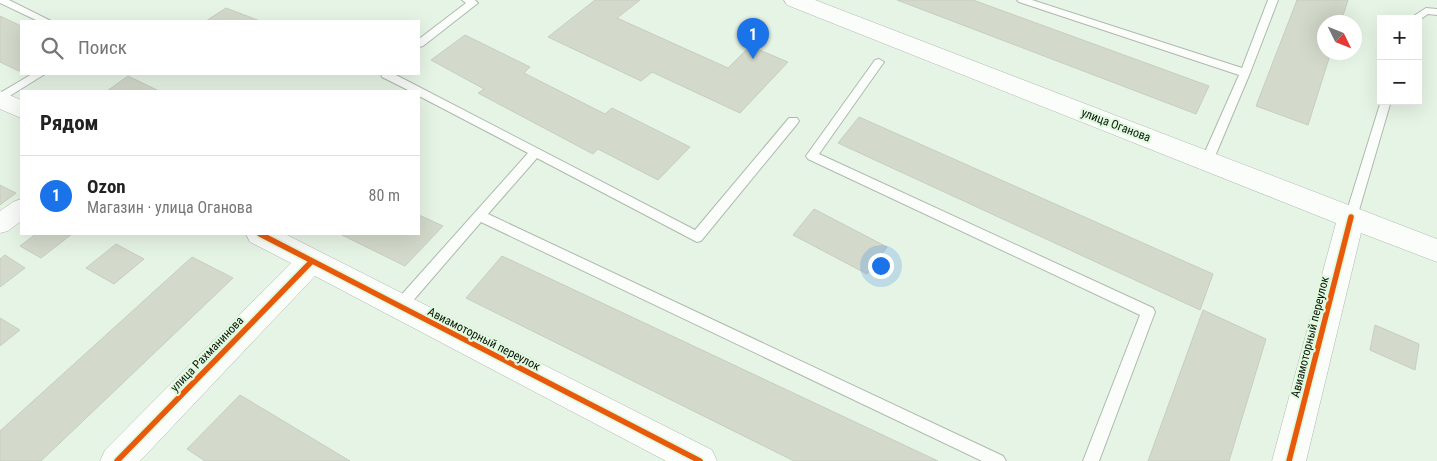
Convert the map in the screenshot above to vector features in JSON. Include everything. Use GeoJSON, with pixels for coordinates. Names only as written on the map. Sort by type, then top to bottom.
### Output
{"type":"FeatureCollection","features":[{"type":"Feature","properties":{"kind":"street","name":"улица Оганова"},"geometry":{"type":"LineString","coordinates":[[806,2],[1437,251]]}},
{"type":"Feature","properties":{"kind":"street"},"geometry":{"type":"LineString","coordinates":[[0,99],[20,109]]}},
{"type":"Feature","properties":{"kind":"street"},"geometry":{"type":"LineString","coordinates":[[0,224],[20,209]]}},
{"type":"Feature","properties":{"kind":"street","name":"Авиамоторный переулок"},"geometry":{"type":"LineString","coordinates":[[1289,461],[1351,217]]}},
{"type":"Feature","properties":{"kind":"street","name":"Авиамоторный переулок"},"geometry":{"type":"LineString","coordinates":[[262,235],[700,461]]}},
{"type":"Feature","properties":{"kind":"street","name":"улица Рахманинова"},"geometry":{"type":"LineString","coordinates":[[117,461],[312,261]]}},
{"type":"Feature","properties":{"kind":"lane"},"geometry":{"type":"LineString","coordinates":[[0,0],[44,20]]}},
{"type":"Feature","properties":{"kind":"lane"},"geometry":{"type":"LineString","coordinates":[[420,43],[473,3],[468,0]]}},
{"type":"Feature","properties":{"kind":"lane"},"geometry":{"type":"LineString","coordinates":[[1022,0],[1245,73]]}},
{"type":"Feature","properties":{"kind":"lane"},"geometry":{"type":"LineString","coordinates":[[1207,161],[1245,73],[1273,0]]}},
{"type":"Feature","properties":{"kind":"lane"},"geometry":{"type":"LineString","coordinates":[[1420,15],[1426,11],[1437,12]]}},
{"type":"Feature","properties":{"kind":"lane"},"geometry":{"type":"LineString","coordinates":[[879,62],[812,156],[1148,312],[1091,461]]}},
{"type":"Feature","properties":{"kind":"lane"},"geometry":{"type":"LineString","coordinates":[[0,99],[38,75]]}},
{"type":"Feature","properties":{"kind":"lane"},"geometry":{"type":"LineString","coordinates":[[388,75],[417,90]]}},
{"type":"Feature","properties":{"kind":"lane"},"geometry":{"type":"LineString","coordinates":[[420,92],[697,237],[793,121]]}},
{"type":"Feature","properties":{"kind":"lane"},"geometry":{"type":"LineString","coordinates":[[1351,217],[1385,105]]}},
{"type":"Feature","properties":{"kind":"lane"},"geometry":{"type":"LineString","coordinates":[[400,306],[536,152]]}},
{"type":"Feature","properties":{"kind":"lane"},"geometry":{"type":"LineString","coordinates":[[480,216],[998,461]]}},
{"type":"Feature","properties":{"kind":"building"},"geometry":{"type":"Polygon","coordinates":[[[595,0],[640,0],[617,18],[728,68],[750,46],[788,62],[740,113],[652,72],[641,81],[548,37],[595,0]]]}},
{"type":"Feature","properties":{"kind":"building"},"geometry":{"type":"Polygon","coordinates":[[[897,0],[973,0],[1209,86],[1196,114],[897,0]]]}},
{"type":"Feature","properties":{"kind":"building"},"geometry":{"type":"Polygon","coordinates":[[[1297,0],[1348,0],[1343,15],[1317,15],[1317,60],[1328,60],[1308,125],[1256,106],[1297,0]]]}},
{"type":"Feature","properties":{"kind":"building"},"geometry":{"type":"Polygon","coordinates":[[[226,8],[257,20],[208,20],[226,8]]]}},
{"type":"Feature","properties":{"kind":"building"},"geometry":{"type":"Polygon","coordinates":[[[0,16],[20,26],[20,70],[0,62],[0,16]]]}},
{"type":"Feature","properties":{"kind":"building"},"geometry":{"type":"Polygon","coordinates":[[[465,35],[530,67],[524,73],[605,114],[612,108],[690,147],[658,180],[598,149],[593,154],[478,93],[484,89],[431,60],[465,35]]]}},
{"type":"Feature","properties":{"kind":"building"},"geometry":{"type":"Polygon","coordinates":[[[128,76],[157,90],[108,90],[128,76]]]}},
{"type":"Feature","properties":{"kind":"building"},"geometry":{"type":"Polygon","coordinates":[[[859,117],[1213,274],[1200,310],[838,143],[859,117]]]}},
{"type":"Feature","properties":{"kind":"building"},"geometry":{"type":"Polygon","coordinates":[[[0,185],[16,193],[0,205],[0,185]]]}},
{"type":"Feature","properties":{"kind":"building"},"geometry":{"type":"Polygon","coordinates":[[[814,209],[887,247],[867,274],[793,235],[814,209]]]}},
{"type":"Feature","properties":{"kind":"building"},"geometry":{"type":"Polygon","coordinates":[[[420,215],[443,226],[405,266],[342,235],[420,235],[420,215]]]}},
{"type":"Feature","properties":{"kind":"building"},"geometry":{"type":"Polygon","coordinates":[[[35,235],[71,235],[41,258],[20,246],[35,235]]]}},
{"type":"Feature","properties":{"kind":"building"},"geometry":{"type":"Polygon","coordinates":[[[116,244],[144,259],[114,284],[86,268],[116,244]]]}},
{"type":"Feature","properties":{"kind":"building"},"geometry":{"type":"Polygon","coordinates":[[[5,255],[25,268],[0,287],[0,259],[5,255]]]}},
{"type":"Feature","properties":{"kind":"building"},"geometry":{"type":"Polygon","coordinates":[[[502,256],[938,461],[794,461],[466,298],[502,256]]]}},
{"type":"Feature","properties":{"kind":"building"},"geometry":{"type":"Polygon","coordinates":[[[192,257],[233,278],[41,461],[0,461],[0,431],[192,257]]]}},
{"type":"Feature","properties":{"kind":"building"},"geometry":{"type":"Polygon","coordinates":[[[1203,310],[1266,339],[1229,461],[1148,461],[1203,310]]]}},
{"type":"Feature","properties":{"kind":"building"},"geometry":{"type":"Polygon","coordinates":[[[0,318],[20,330],[0,346],[0,318]]]}},
{"type":"Feature","properties":{"kind":"building"},"geometry":{"type":"Polygon","coordinates":[[[1375,325],[1419,344],[1415,370],[1370,350],[1375,325]]]}},
{"type":"Feature","properties":{"kind":"building"},"geometry":{"type":"Polygon","coordinates":[[[240,395],[350,461],[205,461],[187,449],[240,395]]]}},
{"type":"Feature","properties":{"kind":"cycle path"},"geometry":{"type":"LineString","coordinates":[[1289,461],[1351,217]]}},
{"type":"Feature","properties":{"kind":"cycle path"},"geometry":{"type":"LineString","coordinates":[[262,235],[700,461]]}},
{"type":"Feature","properties":{"kind":"cycle path"},"geometry":{"type":"LineString","coordinates":[[117,461],[312,261]]}},
{"type":"Feature","properties":{"kind":"place","name":"Ozon"},"geometry":{"type":"Point","coordinates":[753,59]}}]}
